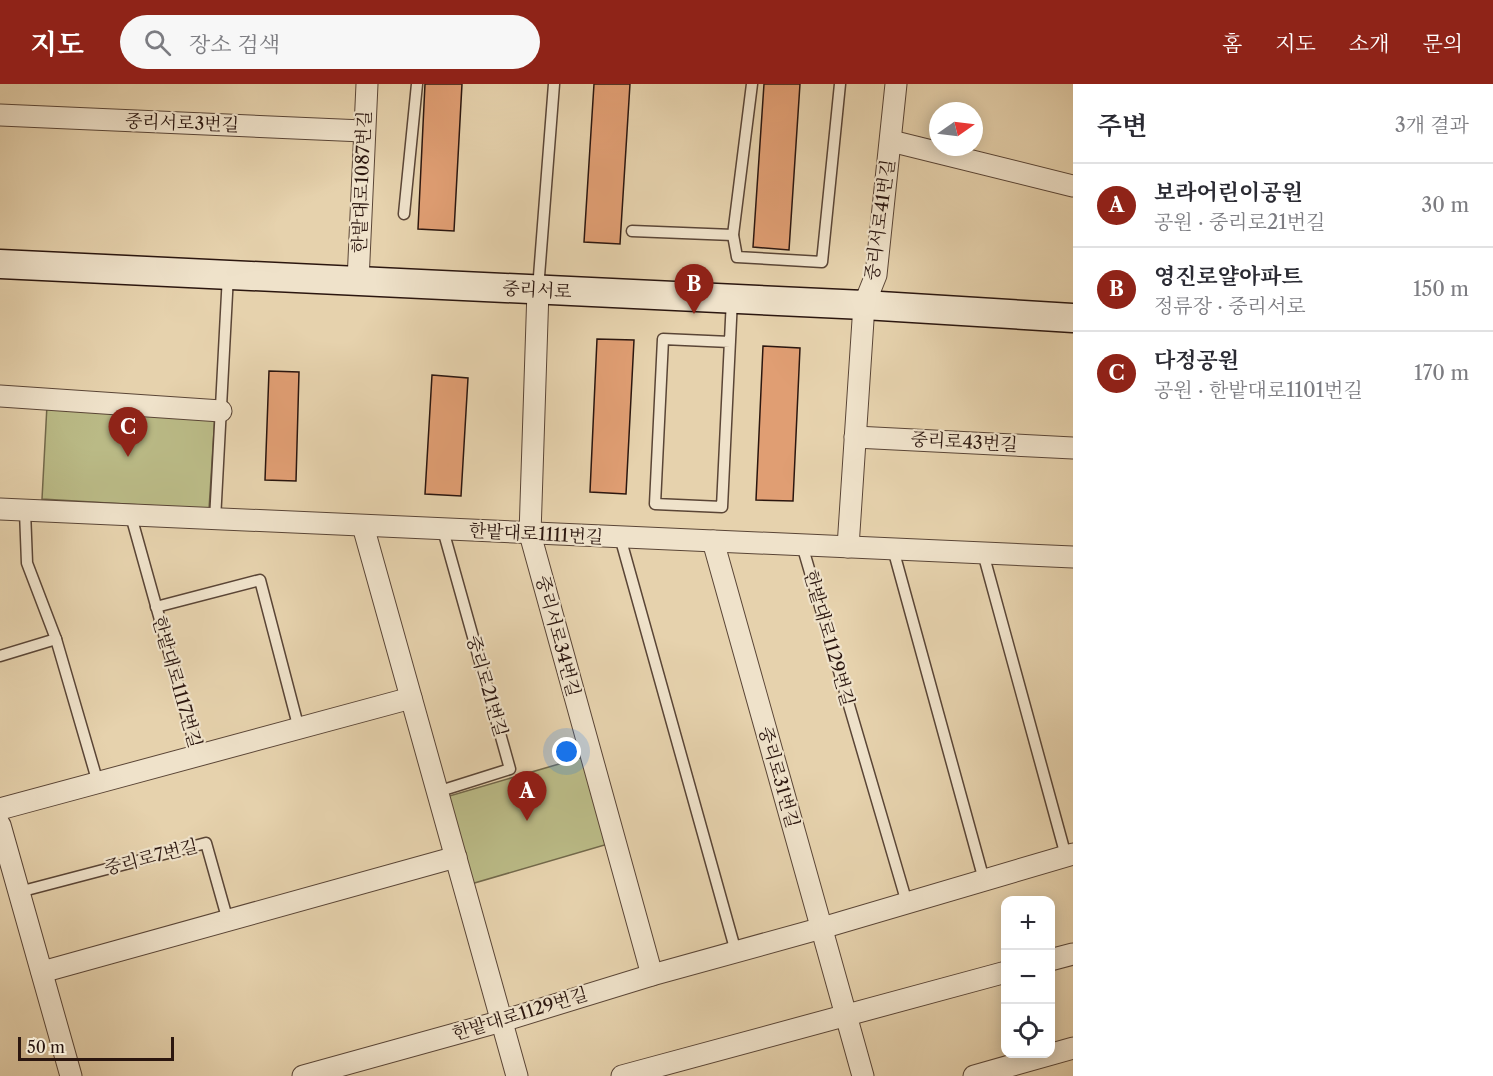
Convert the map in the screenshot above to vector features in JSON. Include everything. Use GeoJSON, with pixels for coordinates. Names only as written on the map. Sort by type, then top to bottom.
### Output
{"type":"FeatureCollection","features":[{"type":"Feature","properties":{"kind":"main road","name":"중리서로"},"geometry":{"type":"LineString","coordinates":[[0,264],[864,305],[1073,318]]}},
{"type":"Feature","properties":{"kind":"street","name":"한밭대로1087번길"},"geometry":{"type":"LineString","coordinates":[[358,281],[363,131],[367,84]]}},
{"type":"Feature","properties":{"kind":"street"},"geometry":{"type":"LineString","coordinates":[[891,141],[896,84]]}},
{"type":"Feature","properties":{"kind":"street","name":"중리서로3번길"},"geometry":{"type":"LineString","coordinates":[[0,115],[363,131]]}},
{"type":"Feature","properties":{"kind":"street","name":"중리서로41번길"},"geometry":{"type":"LineString","coordinates":[[848,547],[864,305],[876,275],[891,141],[1073,186]]}},
{"type":"Feature","properties":{"kind":"street","name":"중리서로34번길"},"geometry":{"type":"LineString","coordinates":[[538,290],[530,534],[652,975]]}},
{"type":"Feature","properties":{"kind":"street"},"geometry":{"type":"LineString","coordinates":[[0,396],[221,411]]}},
{"type":"Feature","properties":{"kind":"street","name":"중리로43번길"},"geometry":{"type":"LineString","coordinates":[[855,437],[1073,448]]}},
{"type":"Feature","properties":{"kind":"street","name":"한밭대로1111번길"},"geometry":{"type":"LineString","coordinates":[[0,509],[1073,557]]}},
{"type":"Feature","properties":{"kind":"street"},"geometry":{"type":"LineString","coordinates":[[363,526],[517,1076]]}},
{"type":"Feature","properties":{"kind":"street","name":"중리로31번길"},"geometry":{"type":"LineString","coordinates":[[713,541],[862,1076]]}},
{"type":"Feature","properties":{"kind":"street","name":"한밭대로1117번길"},"geometry":{"type":"LineString","coordinates":[[0,809],[411,698]]}},
{"type":"Feature","properties":{"kind":"street"},"geometry":{"type":"LineString","coordinates":[[0,825],[71,1076]]}},
{"type":"Feature","properties":{"kind":"street","name":"한밭대로1129번길"},"geometry":{"type":"LineString","coordinates":[[303,1076],[502,1021],[652,975],[1070,855]]}},
{"type":"Feature","properties":{"kind":"street"},"geometry":{"type":"LineString","coordinates":[[42,972],[456,857]]}},
{"type":"Feature","properties":{"kind":"street"},"geometry":{"type":"LineString","coordinates":[[1055,959],[1073,954]]}},
{"type":"Feature","properties":{"kind":"street"},"geometry":{"type":"LineString","coordinates":[[622,1076],[843,1014],[1001,973]]}},
{"type":"Feature","properties":{"kind":"street"},"geometry":{"type":"LineString","coordinates":[[974,1076],[1073,1048]]}},
{"type":"Feature","properties":{"kind":"lane"},"geometry":{"type":"LineString","coordinates":[[404,214],[417,84]]}},
{"type":"Feature","properties":{"kind":"lane"},"geometry":{"type":"LineString","coordinates":[[538,290],[554,84]]}},
{"type":"Feature","properties":{"kind":"lane"},"geometry":{"type":"LineString","coordinates":[[752,84],[733,235],[737,257],[822,262],[840,84]]}},
{"type":"Feature","properties":{"kind":"lane"},"geometry":{"type":"LineString","coordinates":[[632,231],[733,235]]}},
{"type":"Feature","properties":{"kind":"lane"},"geometry":{"type":"LineString","coordinates":[[215,520],[228,274]]}},
{"type":"Feature","properties":{"kind":"lane"},"geometry":{"type":"LineString","coordinates":[[730,342],[663,339],[655,504],[722,507],[730,342],[732,299]]}},
{"type":"Feature","properties":{"kind":"lane"},"geometry":{"type":"LineString","coordinates":[[25,511],[27,563],[56,639],[98,783]]}},
{"type":"Feature","properties":{"kind":"lane","name":"한밭대로1117번길"},"geometry":{"type":"LineString","coordinates":[[131,516],[198,756]]}},
{"type":"Feature","properties":{"kind":"lane","name":"중리로21번길"},"geometry":{"type":"LineString","coordinates":[[438,792],[510,769],[443,530]]}},
{"type":"Feature","properties":{"kind":"lane"},"geometry":{"type":"LineString","coordinates":[[620,537],[736,952]]}},
{"type":"Feature","properties":{"kind":"lane","name":"한밭대로1129번길"},"geometry":{"type":"LineString","coordinates":[[802,545],[907,903]]}},
{"type":"Feature","properties":{"kind":"lane"},"geometry":{"type":"LineString","coordinates":[[893,549],[984,880]]}},
{"type":"Feature","properties":{"kind":"lane","name":"한밭대로1129번길"},"geometry":{"type":"LineString","coordinates":[[983,553],[1070,855]]}},
{"type":"Feature","properties":{"kind":"lane","name":"한밭대로1117번길"},"geometry":{"type":"LineString","coordinates":[[156,607],[260,580],[299,729]]}},
{"type":"Feature","properties":{"kind":"lane"},"geometry":{"type":"LineString","coordinates":[[0,656],[56,639]]}},
{"type":"Feature","properties":{"kind":"lane","name":"중리로7번길"},"geometry":{"type":"LineString","coordinates":[[19,892],[206,843],[228,921]]}},
{"type":"Feature","properties":{"kind":"green space"},"geometry":{"type":"Polygon","coordinates":[[[47,405],[215,415],[209,509],[42,499],[47,405]]]}},
{"type":"Feature","properties":{"kind":"green space"},"geometry":{"type":"Polygon","coordinates":[[[583,757],[608,844],[471,884],[446,797],[583,757]]]}},
{"type":"Feature","properties":{"kind":"building"},"geometry":{"type":"Polygon","coordinates":[[[425,84],[462,84],[454,231],[418,229],[425,84]]]}},
{"type":"Feature","properties":{"kind":"building"},"geometry":{"type":"Polygon","coordinates":[[[594,84],[630,84],[620,244],[584,242],[594,84]]]}},
{"type":"Feature","properties":{"kind":"building"},"geometry":{"type":"Polygon","coordinates":[[[764,84],[800,84],[789,250],[753,247],[764,84]]]}},
{"type":"Feature","properties":{"kind":"building"},"geometry":{"type":"Polygon","coordinates":[[[597,339],[634,340],[626,494],[590,492],[597,339]]]}},
{"type":"Feature","properties":{"kind":"building"},"geometry":{"type":"Polygon","coordinates":[[[763,346],[800,348],[793,501],[756,500],[763,346]]]}},
{"type":"Feature","properties":{"kind":"building"},"geometry":{"type":"Polygon","coordinates":[[[269,371],[299,372],[296,481],[265,480],[269,371]]]}},
{"type":"Feature","properties":{"kind":"building"},"geometry":{"type":"Polygon","coordinates":[[[432,375],[468,378],[461,496],[425,494],[432,375]]]}},
{"type":"Feature","properties":{"kind":"place","name":"영진로얄아파트"},"geometry":{"type":"Point","coordinates":[694,314]}},
{"type":"Feature","properties":{"kind":"place","name":"다정공원"},"geometry":{"type":"Point","coordinates":[128,457]}},
{"type":"Feature","properties":{"kind":"place","name":"보라어린이공원"},"geometry":{"type":"Point","coordinates":[527,821]}}]}
